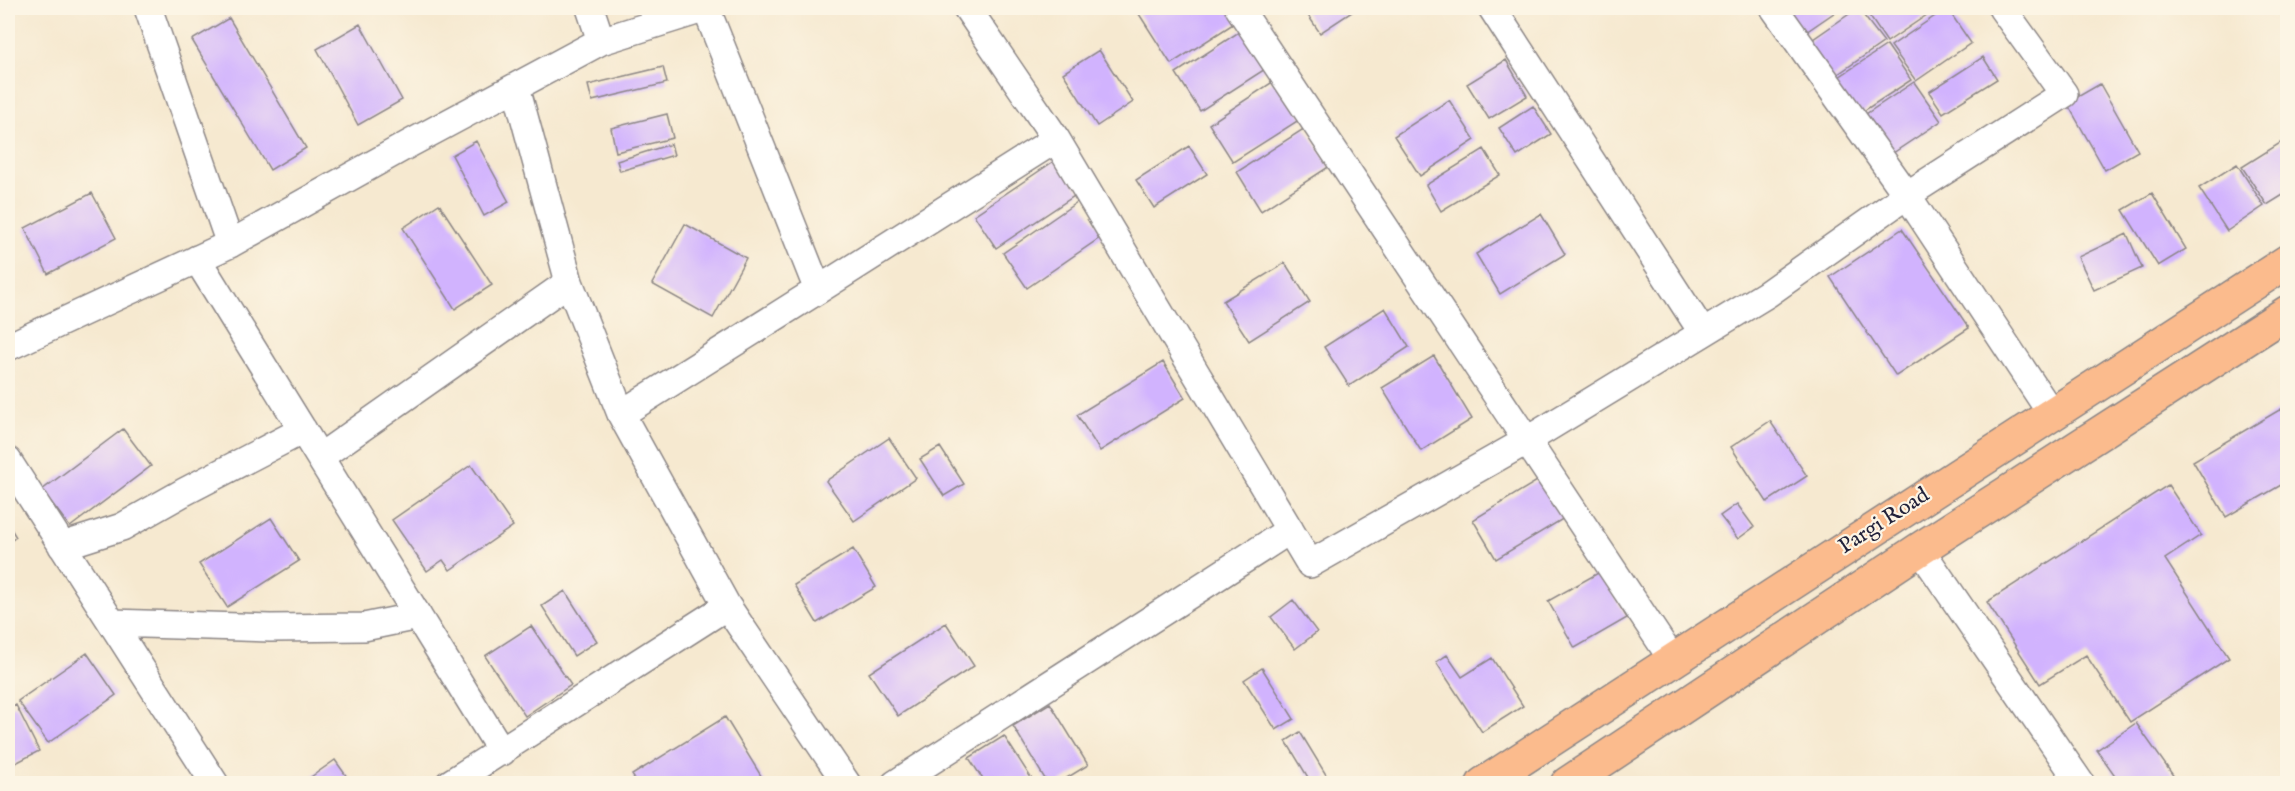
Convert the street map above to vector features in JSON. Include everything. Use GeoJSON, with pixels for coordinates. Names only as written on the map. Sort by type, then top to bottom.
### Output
{"type":"FeatureCollection","features":[{"type":"Feature","properties":{"kind":"main road","name":"Pargi Road"},"geometry":{"type":"LineString","coordinates":[[1495,780],[1672,659],[2288,261]]}},
{"type":"Feature","properties":{"kind":"main road","name":"Pargi Road"},"geometry":{"type":"LineString","coordinates":[[1568,783],[1920,549],[2288,312]]}},
{"type":"Feature","properties":{"kind":"street"},"geometry":{"type":"LineString","coordinates":[[148,8],[230,244]]}},
{"type":"Feature","properties":{"kind":"street"},"geometry":{"type":"LineString","coordinates":[[590,8],[602,41]]}},
{"type":"Feature","properties":{"kind":"street"},"geometry":{"type":"LineString","coordinates":[[8,347],[230,244],[602,41],[706,8],[818,290]]}},
{"type":"Feature","properties":{"kind":"street"},"geometry":{"type":"LineString","coordinates":[[968,8],[1056,139],[1310,564],[1526,441],[1767,294],[1907,195],[2064,94],[2002,8]]}},
{"type":"Feature","properties":{"kind":"street"},"geometry":{"type":"LineString","coordinates":[[1239,8],[1672,659]]}},
{"type":"Feature","properties":{"kind":"street"},"geometry":{"type":"LineString","coordinates":[[1492,8],[1703,333]]}},
{"type":"Feature","properties":{"kind":"street"},"geometry":{"type":"LineString","coordinates":[[1774,8],[1907,195],[2051,413]]}},
{"type":"Feature","properties":{"kind":"street"},"geometry":{"type":"LineString","coordinates":[[516,87],[568,282],[621,414],[727,606],[848,783]]}},
{"type":"Feature","properties":{"kind":"street"},"geometry":{"type":"LineString","coordinates":[[621,414],[1056,139]]}},
{"type":"Feature","properties":{"kind":"street"},"geometry":{"type":"LineString","coordinates":[[197,259],[502,752]]}},
{"type":"Feature","properties":{"kind":"street"},"geometry":{"type":"LineString","coordinates":[[320,457],[568,282]]}},
{"type":"Feature","properties":{"kind":"street"},"geometry":{"type":"LineString","coordinates":[[62,546],[122,527],[303,430]]}},
{"type":"Feature","properties":{"kind":"street"},"geometry":{"type":"LineString","coordinates":[[8,461],[215,783]]}},
{"type":"Feature","properties":{"kind":"street"},"geometry":{"type":"LineString","coordinates":[[895,783],[1290,530]]}},
{"type":"Feature","properties":{"kind":"street"},"geometry":{"type":"LineString","coordinates":[[1920,549],[2081,783]]}},
{"type":"Feature","properties":{"kind":"street"},"geometry":{"type":"LineString","coordinates":[[449,783],[502,752],[727,606]]}},
{"type":"Feature","properties":{"kind":"street"},"geometry":{"type":"LineString","coordinates":[[112,623],[270,628],[364,627],[418,616]]}},
{"type":"Feature","properties":{"kind":"building"},"geometry":{"type":"Polygon","coordinates":[[[1149,8],[1238,8],[1244,17],[1171,64],[1139,14],[1149,8]]]}},
{"type":"Feature","properties":{"kind":"building"},"geometry":{"type":"Polygon","coordinates":[[[1303,8],[1358,8],[1320,33],[1303,8]]]}},
{"type":"Feature","properties":{"kind":"building"},"geometry":{"type":"Polygon","coordinates":[[[1784,8],[1841,8],[1803,34],[1784,8]]]}},
{"type":"Feature","properties":{"kind":"building"},"geometry":{"type":"Polygon","coordinates":[[[1858,8],[1884,42],[1828,81],[1803,46],[1858,8]]]}},
{"type":"Feature","properties":{"kind":"building"},"geometry":{"type":"Polygon","coordinates":[[[1864,8],[1937,8],[1887,42],[1864,8]]]}},
{"type":"Feature","properties":{"kind":"building"},"geometry":{"type":"Polygon","coordinates":[[[1947,8],[1971,43],[1916,81],[1891,46],[1947,8]]]}},
{"type":"Feature","properties":{"kind":"building"},"geometry":{"type":"Polygon","coordinates":[[[229,18],[306,148],[270,170],[192,40],[229,18]]]}},
{"type":"Feature","properties":{"kind":"building"},"geometry":{"type":"Polygon","coordinates":[[[360,24],[402,100],[358,125],[317,49],[360,24]]]}},
{"type":"Feature","properties":{"kind":"building"},"geometry":{"type":"Polygon","coordinates":[[[1245,28],[1270,66],[1200,111],[1176,73],[1245,28]]]}},
{"type":"Feature","properties":{"kind":"building"},"geometry":{"type":"Polygon","coordinates":[[[1887,45],[1911,80],[1853,118],[1830,83],[1887,45]]]}},
{"type":"Feature","properties":{"kind":"building"},"geometry":{"type":"Polygon","coordinates":[[[1099,50],[1133,102],[1097,126],[1063,73],[1099,50]]]}},
{"type":"Feature","properties":{"kind":"building"},"geometry":{"type":"Polygon","coordinates":[[[1983,57],[1997,79],[1943,113],[1929,92],[1983,57]]]}},
{"type":"Feature","properties":{"kind":"building"},"geometry":{"type":"Polygon","coordinates":[[[1506,60],[1527,96],[1489,119],[1467,84],[1506,60]]]}},
{"type":"Feature","properties":{"kind":"building"},"geometry":{"type":"Polygon","coordinates":[[[663,67],[667,83],[592,101],[588,85],[663,67]]]}},
{"type":"Feature","properties":{"kind":"building"},"geometry":{"type":"Polygon","coordinates":[[[1277,79],[1302,118],[1233,162],[1209,124],[1277,79]]]}},
{"type":"Feature","properties":{"kind":"building"},"geometry":{"type":"Polygon","coordinates":[[[1914,82],[1941,121],[1881,161],[1854,122],[1914,82]]]}},
{"type":"Feature","properties":{"kind":"building"},"geometry":{"type":"Polygon","coordinates":[[[2100,84],[2138,151],[2105,170],[2067,103],[2100,84]]]}},
{"type":"Feature","properties":{"kind":"building"},"geometry":{"type":"Polygon","coordinates":[[[1449,100],[1475,140],[1420,176],[1394,136],[1449,100]]]}},
{"type":"Feature","properties":{"kind":"building"},"geometry":{"type":"Polygon","coordinates":[[[1533,106],[1551,134],[1517,156],[1499,128],[1533,106]]]}},
{"type":"Feature","properties":{"kind":"building"},"geometry":{"type":"Polygon","coordinates":[[[667,114],[673,138],[616,152],[611,128],[667,114]]]}},
{"type":"Feature","properties":{"kind":"building"},"geometry":{"type":"Polygon","coordinates":[[[1305,128],[1330,166],[1261,211],[1237,172],[1305,128]]]}},
{"type":"Feature","properties":{"kind":"building"},"geometry":{"type":"Polygon","coordinates":[[[2288,138],[2288,192],[2267,205],[2242,167],[2288,138]]]}},
{"type":"Feature","properties":{"kind":"building"},"geometry":{"type":"Polygon","coordinates":[[[476,141],[509,202],[484,216],[452,155],[476,141]]]}},
{"type":"Feature","properties":{"kind":"building"},"geometry":{"type":"Polygon","coordinates":[[[671,144],[674,155],[620,171],[617,161],[671,144]]]}},
{"type":"Feature","properties":{"kind":"building"},"geometry":{"type":"Polygon","coordinates":[[[1189,146],[1207,174],[1154,208],[1136,180],[1189,146]]]}},
{"type":"Feature","properties":{"kind":"building"},"geometry":{"type":"Polygon","coordinates":[[[1484,149],[1500,175],[1441,211],[1426,185],[1484,149]]]}},
{"type":"Feature","properties":{"kind":"building"},"geometry":{"type":"Polygon","coordinates":[[[1057,159],[1080,192],[996,248],[974,215],[1057,159]]]}},
{"type":"Feature","properties":{"kind":"building"},"geometry":{"type":"Polygon","coordinates":[[[2237,164],[2264,206],[2227,231],[2199,188],[2237,164]]]}},
{"type":"Feature","properties":{"kind":"building"},"geometry":{"type":"Polygon","coordinates":[[[92,193],[116,238],[48,274],[25,228],[92,193]]]}},
{"type":"Feature","properties":{"kind":"building"},"geometry":{"type":"Polygon","coordinates":[[[2152,193],[2186,249],[2158,266],[2123,210],[2152,193]]]}},
{"type":"Feature","properties":{"kind":"building"},"geometry":{"type":"Polygon","coordinates":[[[1080,200],[1104,235],[1027,288],[1003,253],[1080,200]]]}},
{"type":"Feature","properties":{"kind":"building"},"geometry":{"type":"Polygon","coordinates":[[[439,204],[492,285],[455,309],[403,228],[439,204]]]}},
{"type":"Feature","properties":{"kind":"building"},"geometry":{"type":"Polygon","coordinates":[[[1541,214],[1565,254],[1500,294],[1476,254],[1541,214]]]}},
{"type":"Feature","properties":{"kind":"building"},"geometry":{"type":"Polygon","coordinates":[[[685,224],[746,258],[713,318],[652,284],[685,224]]]}},
{"type":"Feature","properties":{"kind":"building"},"geometry":{"type":"Polygon","coordinates":[[[1902,229],[1969,328],[1896,376],[1830,277],[1902,229]]]}},
{"type":"Feature","properties":{"kind":"building"},"geometry":{"type":"Polygon","coordinates":[[[2127,234],[2142,268],[2094,290],[2078,257],[2127,234]]]}},
{"type":"Feature","properties":{"kind":"building"},"geometry":{"type":"Polygon","coordinates":[[[1285,263],[1310,302],[1249,341],[1223,301],[1285,263]]]}},
{"type":"Feature","properties":{"kind":"building"},"geometry":{"type":"Polygon","coordinates":[[[1385,308],[1409,347],[1349,386],[1324,347],[1385,308]]]}},
{"type":"Feature","properties":{"kind":"building"},"geometry":{"type":"Polygon","coordinates":[[[1434,356],[1472,419],[1421,451],[1382,388],[1434,356]]]}},
{"type":"Feature","properties":{"kind":"building"},"geometry":{"type":"Polygon","coordinates":[[[1163,362],[1185,398],[1100,451],[1077,415],[1163,362]]]}},
{"type":"Feature","properties":{"kind":"building"},"geometry":{"type":"Polygon","coordinates":[[[2281,409],[2288,419],[2288,481],[2226,517],[2193,461],[2281,409]]]}},
{"type":"Feature","properties":{"kind":"building"},"geometry":{"type":"Polygon","coordinates":[[[1770,421],[1807,476],[1767,502],[1731,447],[1770,421]]]}},
{"type":"Feature","properties":{"kind":"building"},"geometry":{"type":"Polygon","coordinates":[[[123,429],[151,466],[70,527],[42,490],[123,429]]]}},
{"type":"Feature","properties":{"kind":"building"},"geometry":{"type":"Polygon","coordinates":[[[889,438],[916,478],[854,521],[826,481],[889,438]]]}},
{"type":"Feature","properties":{"kind":"building"},"geometry":{"type":"Polygon","coordinates":[[[940,447],[964,484],[944,496],[920,459],[940,447]]]}},
{"type":"Feature","properties":{"kind":"building"},"geometry":{"type":"Polygon","coordinates":[[[471,465],[513,526],[450,570],[443,560],[427,571],[392,520],[471,465]]]}},
{"type":"Feature","properties":{"kind":"building"},"geometry":{"type":"Polygon","coordinates":[[[1542,478],[1566,517],[1496,559],[1473,520],[1542,478]]]}},
{"type":"Feature","properties":{"kind":"building"},"geometry":{"type":"Polygon","coordinates":[[[2168,485],[2201,535],[2165,559],[2229,658],[2130,722],[2086,655],[2040,684],[1987,602],[2168,485]]]}},
{"type":"Feature","properties":{"kind":"building"},"geometry":{"type":"Polygon","coordinates":[[[1737,504],[1754,527],[1738,539],[1720,516],[1737,504]]]}},
{"type":"Feature","properties":{"kind":"building"},"geometry":{"type":"Polygon","coordinates":[[[271,518],[299,561],[227,607],[199,564],[271,518]]]}},
{"type":"Feature","properties":{"kind":"building"},"geometry":{"type":"Polygon","coordinates":[[[8,524],[16,537],[8,543],[8,524]]]}},
{"type":"Feature","properties":{"kind":"building"},"geometry":{"type":"Polygon","coordinates":[[[853,549],[876,587],[817,623],[794,585],[853,549]]]}},
{"type":"Feature","properties":{"kind":"building"},"geometry":{"type":"Polygon","coordinates":[[[1600,572],[1627,618],[1575,648],[1548,601],[1600,572]]]}},
{"type":"Feature","properties":{"kind":"building"},"geometry":{"type":"Polygon","coordinates":[[[565,591],[597,641],[574,656],[542,606],[565,591]]]}},
{"type":"Feature","properties":{"kind":"building"},"geometry":{"type":"Polygon","coordinates":[[[1293,600],[1317,632],[1295,649],[1271,617],[1293,600]]]}},
{"type":"Feature","properties":{"kind":"building"},"geometry":{"type":"Polygon","coordinates":[[[946,623],[974,666],[898,716],[869,673],[946,623]]]}},
{"type":"Feature","properties":{"kind":"building"},"geometry":{"type":"Polygon","coordinates":[[[531,626],[571,685],[525,716],[485,656],[531,626]]]}},
{"type":"Feature","properties":{"kind":"building"},"geometry":{"type":"Polygon","coordinates":[[[87,653],[116,695],[48,743],[18,701],[87,653]]]}},
{"type":"Feature","properties":{"kind":"building"},"geometry":{"type":"Polygon","coordinates":[[[1447,655],[1462,677],[1492,658],[1523,706],[1482,732],[1436,662],[1447,655]]]}},
{"type":"Feature","properties":{"kind":"building"},"geometry":{"type":"Polygon","coordinates":[[[1262,668],[1294,719],[1276,730],[1244,680],[1262,668]]]}},
{"type":"Feature","properties":{"kind":"building"},"geometry":{"type":"Polygon","coordinates":[[[1050,703],[1088,765],[1057,784],[1048,784],[1013,726],[1050,703]]]}},
{"type":"Feature","properties":{"kind":"building"},"geometry":{"type":"Polygon","coordinates":[[[16,705],[39,751],[8,767],[8,709],[16,705]]]}},
{"type":"Feature","properties":{"kind":"building"},"geometry":{"type":"Polygon","coordinates":[[[725,717],[766,784],[638,784],[632,775],[725,717]]]}},
{"type":"Feature","properties":{"kind":"building"},"geometry":{"type":"Polygon","coordinates":[[[2136,723],[2179,784],[2121,784],[2097,750],[2136,723]]]}},
{"type":"Feature","properties":{"kind":"building"},"geometry":{"type":"Polygon","coordinates":[[[1300,732],[1328,778],[1319,784],[1312,784],[1286,741],[1300,732]]]}},
{"type":"Feature","properties":{"kind":"building"},"geometry":{"type":"Polygon","coordinates":[[[1004,736],[1035,784],[986,784],[969,758],[1004,736]]]}},
{"type":"Feature","properties":{"kind":"building"},"geometry":{"type":"Polygon","coordinates":[[[335,760],[352,784],[301,784],[335,760]]]}}]}
